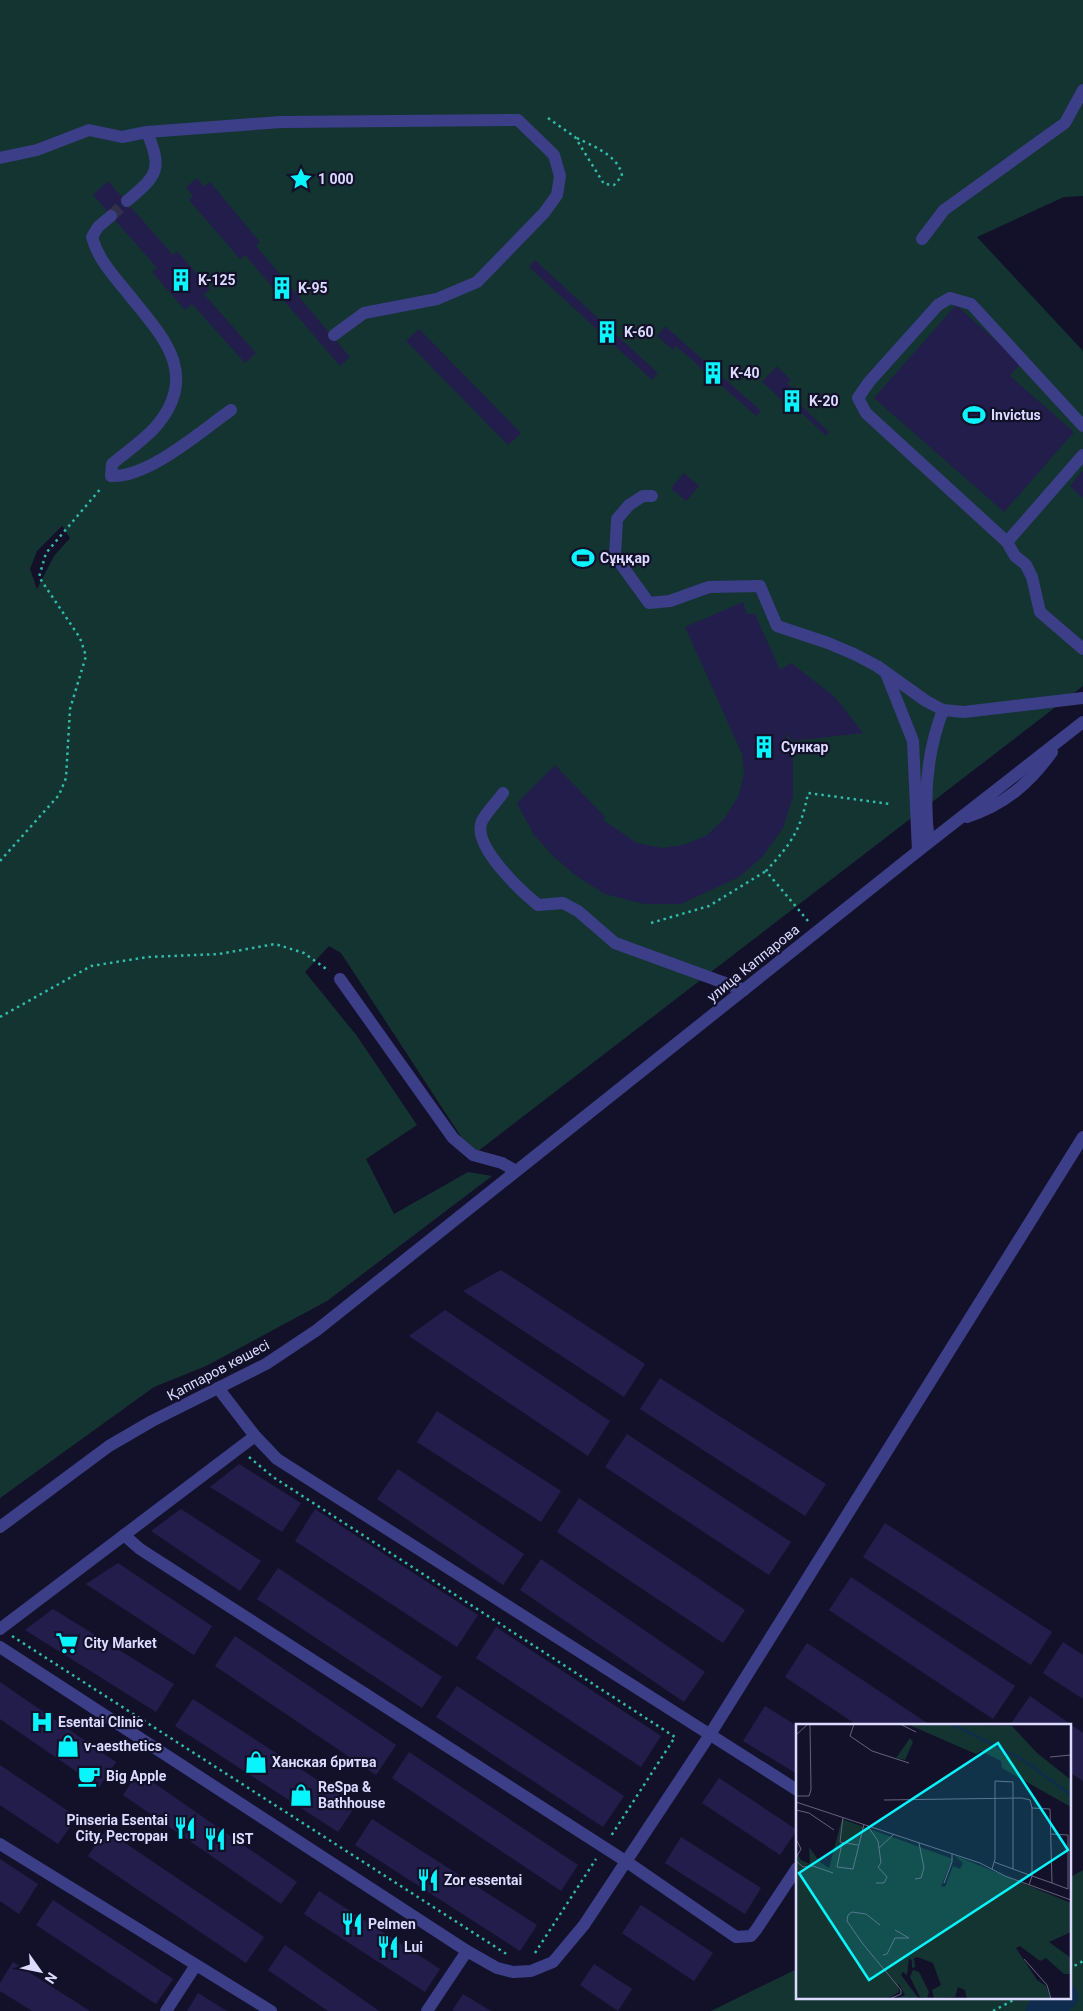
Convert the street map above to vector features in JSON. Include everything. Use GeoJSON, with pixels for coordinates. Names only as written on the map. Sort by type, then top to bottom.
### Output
{"type":"FeatureCollection","features":[{"type":"Feature","properties":{"kind":"street"},"geometry":{"type":"LineString","coordinates":[[922,239],[944,210],[1065,123],[1083,90]]}},
{"type":"Feature","properties":{"kind":"street"},"geometry":{"type":"LineString","coordinates":[[0,158],[37,150],[89,130],[122,137],[147,132],[282,122],[518,120],[554,155],[560,176],[557,195],[544,213],[477,282],[438,300],[364,313],[334,335]]}},
{"type":"Feature","properties":{"kind":"street"},"geometry":{"type":"LineString","coordinates":[[127,202],[154,174],[157,156],[147,132]]}},
{"type":"Feature","properties":{"kind":"street"},"geometry":{"type":"LineString","coordinates":[[111,216],[98,227],[92,237],[96,251],[105,266],[154,326],[176,362],[177,383],[173,402],[158,425],[112,464],[111,476],[124,477],[146,469],[231,410]]}},
{"type":"Feature","properties":{"kind":"street"},"geometry":{"type":"LineString","coordinates":[[1083,426],[971,304],[950,298],[938,305],[869,382],[858,398],[866,413],[1007,542],[1015,556],[1026,565],[1032,577],[1040,612],[1083,649]]}},
{"type":"Feature","properties":{"kind":"street"},"geometry":{"type":"LineString","coordinates":[[1007,542],[1083,456]]}},
{"type":"Feature","properties":{"kind":"street"},"geometry":{"type":"LineString","coordinates":[[652,496],[643,496],[629,505],[617,519],[615,556],[649,603],[670,601],[709,587],[760,586],[778,626],[828,643],[886,673],[926,701],[943,710],[964,712],[1083,698]]}},
{"type":"Feature","properties":{"kind":"street"},"geometry":{"type":"LineString","coordinates":[[886,673],[905,717],[912,741],[918,851]]}},
{"type":"Feature","properties":{"kind":"street"},"geometry":{"type":"LineString","coordinates":[[930,842],[926,817],[929,759],[931,742],[943,710]]}},
{"type":"Feature","properties":{"kind":"street","name":"улица Каппарова"},"geometry":{"type":"LineString","coordinates":[[444,1231],[516,1171],[817,931],[1083,722]]}},
{"type":"Feature","properties":{"kind":"street"},"geometry":{"type":"LineString","coordinates":[[504,793],[482,821],[480,830],[491,856],[538,905],[563,903],[578,911],[615,943],[744,990]]}},
{"type":"Feature","properties":{"kind":"street"},"geometry":{"type":"LineString","coordinates":[[340,979],[453,1138],[473,1155],[502,1164],[516,1171]]}},
{"type":"Feature","properties":{"kind":"street"},"geometry":{"type":"LineString","coordinates":[[0,1646],[467,1951],[497,1968],[513,1972],[531,1971],[553,1962],[584,1925],[709,1736],[1083,1137]]}},
{"type":"Feature","properties":{"kind":"street","name":"Қаппаров көшесі"},"geometry":{"type":"LineString","coordinates":[[0,1528],[109,1446],[152,1421],[266,1364],[317,1330],[444,1231]]}},
{"type":"Feature","properties":{"kind":"street"},"geometry":{"type":"LineString","coordinates":[[218,1388],[255,1436],[278,1459],[709,1736],[796,1789]]}},
{"type":"Feature","properties":{"kind":"street"},"geometry":{"type":"LineString","coordinates":[[0,1629],[255,1436]]}},
{"type":"Feature","properties":{"kind":"street"},"geometry":{"type":"LineString","coordinates":[[124,1535],[140,1549],[627,1862],[736,1937],[744,1938],[751,1936],[796,1870]]}},
{"type":"Feature","properties":{"kind":"street"},"geometry":{"type":"LineString","coordinates":[[0,1844],[271,2011]]}},
{"type":"Feature","properties":{"kind":"street"},"geometry":{"type":"LineString","coordinates":[[427,2011],[467,1951]]}},
{"type":"Feature","properties":{"kind":"street"},"geometry":{"type":"LineString","coordinates":[[166,2011],[196,1965]]}},
{"type":"Feature","properties":{"kind":"path"},"geometry":{"type":"LineString","coordinates":[[548,118],[575,137],[614,159],[621,166],[622,176],[614,185],[604,184],[575,137]]}},
{"type":"Feature","properties":{"kind":"path"},"geometry":{"type":"LineString","coordinates":[[0,861],[59,795],[66,778],[70,709],[86,656],[80,638],[39,577],[46,553],[111,476]]}},
{"type":"Feature","properties":{"kind":"path"},"geometry":{"type":"LineString","coordinates":[[651,923],[709,906],[766,871],[791,843],[805,809],[808,793],[890,804]]}},
{"type":"Feature","properties":{"kind":"path"},"geometry":{"type":"LineString","coordinates":[[766,871],[817,931]]}},
{"type":"Feature","properties":{"kind":"path"},"geometry":{"type":"LineString","coordinates":[[0,1017],[92,966],[148,957],[219,954],[275,944],[304,953],[340,979]]}},
{"type":"Feature","properties":{"kind":"path"},"geometry":{"type":"LineString","coordinates":[[1070,1968],[1083,1961]]}},
{"type":"Feature","properties":{"kind":"path"},"geometry":{"type":"LineString","coordinates":[[993,2011],[1018,1998]]}},
{"type":"Feature","properties":{"kind":"green space","name":"Сұңқар"},"geometry":{"type":"Polygon","coordinates":[[[0,0],[1083,0],[1083,196],[1064,197],[977,237],[1083,351],[1083,686],[473,1155],[341,953],[329,946],[305,972],[357,1036],[417,1125],[366,1159],[394,1214],[468,1172],[492,1176],[327,1301],[206,1366],[154,1387],[0,1498],[0,0]],[[62,526],[37,551],[30,569],[37,589],[54,556],[70,538],[62,526]]]}},
{"type":"Feature","properties":{"kind":"green space"},"geometry":{"type":"Polygon","coordinates":[[[1083,1870],[1083,2011],[711,2011],[796,1969],[796,1998],[1070,1998],[1070,1877],[1083,1870]]]}},
{"type":"Feature","properties":{"kind":"building","name":"K-95"},"geometry":{"type":"Polygon","coordinates":[[[197,178],[204,187],[210,182],[260,242],[256,246],[350,357],[340,366],[245,255],[240,259],[189,200],[193,196],[186,187],[197,178]]]}},
{"type":"Feature","properties":{"kind":"building","name":"K-125"},"geometry":{"type":"Polygon","coordinates":[[[108,181],[173,255],[177,251],[210,289],[204,294],[256,353],[245,363],[192,304],[185,310],[152,272],[157,268],[93,195],[108,181]]]}},
{"type":"Feature","properties":{"kind":"building","name":"K-60"},"geometry":{"type":"Polygon","coordinates":[[[535,260],[658,373],[652,380],[529,267],[535,260]]]}},
{"type":"Feature","properties":{"kind":"building","name":"Invictus"},"geometry":{"type":"Polygon","coordinates":[[[956,305],[1021,363],[1010,376],[1074,432],[1004,512],[874,398],[956,305]]]}},
{"type":"Feature","properties":{"kind":"building","name":"K-40"},"geometry":{"type":"Polygon","coordinates":[[[665,326],[761,411],[756,416],[676,346],[673,350],[657,336],[665,326]]]}},
{"type":"Feature","properties":{"kind":"building"},"geometry":{"type":"Polygon","coordinates":[[[419,329],[521,433],[508,445],[406,341],[419,329]]]}},
{"type":"Feature","properties":{"kind":"building","name":"K-20"},"geometry":{"type":"Polygon","coordinates":[[[777,366],[791,380],[787,383],[800,395],[795,400],[829,432],[826,436],[786,398],[783,401],[762,382],[777,366]]]}},
{"type":"Feature","properties":{"kind":"building"},"geometry":{"type":"Polygon","coordinates":[[[1083,470],[1083,498],[1070,486],[1083,470]]]}},
{"type":"Feature","properties":{"kind":"building"},"geometry":{"type":"Polygon","coordinates":[[[684,473],[699,486],[686,501],[671,488],[684,473]]]}},
{"type":"Feature","properties":{"kind":"building","name":"Сункар"},"geometry":{"type":"Polygon","coordinates":[[[743,602],[747,614],[755,614],[780,670],[791,663],[835,697],[863,733],[792,741],[786,732],[793,761],[793,796],[783,828],[763,856],[739,877],[681,904],[644,904],[605,894],[575,875],[553,856],[534,835],[517,803],[555,765],[605,817],[603,820],[637,843],[662,848],[683,845],[706,836],[725,818],[739,795],[744,773],[742,754],[685,627],[743,602]]]}},
{"type":"Feature","properties":{"kind":"building"},"geometry":{"type":"Polygon","coordinates":[[[501,1270],[645,1364],[624,1397],[463,1291],[501,1270]]]}},
{"type":"Feature","properties":{"kind":"building"},"geometry":{"type":"Polygon","coordinates":[[[445,1310],[610,1421],[588,1456],[409,1336],[445,1310]]]}},
{"type":"Feature","properties":{"kind":"building"},"geometry":{"type":"Polygon","coordinates":[[[660,1378],[826,1484],[805,1516],[640,1409],[660,1378]]]}},
{"type":"Feature","properties":{"kind":"building"},"geometry":{"type":"Polygon","coordinates":[[[437,1411],[561,1491],[541,1522],[417,1442],[437,1411]]]}},
{"type":"Feature","properties":{"kind":"building"},"geometry":{"type":"Polygon","coordinates":[[[627,1434],[791,1542],[769,1575],[605,1467],[627,1434]]]}},
{"type":"Feature","properties":{"kind":"building"},"geometry":{"type":"Polygon","coordinates":[[[239,1464],[301,1503],[282,1532],[210,1487],[239,1464]]]}},
{"type":"Feature","properties":{"kind":"building"},"geometry":{"type":"Polygon","coordinates":[[[398,1469],[524,1554],[503,1585],[377,1499],[398,1469]]]}},
{"type":"Feature","properties":{"kind":"building"},"geometry":{"type":"Polygon","coordinates":[[[579,1498],[745,1610],[723,1643],[557,1532],[579,1498]]]}},
{"type":"Feature","properties":{"kind":"building"},"geometry":{"type":"Polygon","coordinates":[[[181,1509],[261,1561],[240,1591],[151,1531],[181,1509]]]}},
{"type":"Feature","properties":{"kind":"building"},"geometry":{"type":"Polygon","coordinates":[[[315,1509],[478,1615],[457,1647],[295,1541],[315,1509]]]}},
{"type":"Feature","properties":{"kind":"building"},"geometry":{"type":"Polygon","coordinates":[[[885,1523],[1052,1632],[1031,1665],[863,1557],[885,1523]]]}},
{"type":"Feature","properties":{"kind":"building"},"geometry":{"type":"Polygon","coordinates":[[[541,1559],[705,1672],[684,1702],[520,1590],[541,1559]]]}},
{"type":"Feature","properties":{"kind":"building"},"geometry":{"type":"Polygon","coordinates":[[[118,1563],[212,1626],[194,1655],[86,1584],[118,1563]]]}},
{"type":"Feature","properties":{"kind":"building"},"geometry":{"type":"Polygon","coordinates":[[[278,1568],[442,1677],[422,1708],[257,1599],[278,1568]]]}},
{"type":"Feature","properties":{"kind":"building"},"geometry":{"type":"Polygon","coordinates":[[[851,1577],[1015,1686],[993,1719],[829,1610],[851,1577]]]}},
{"type":"Feature","properties":{"kind":"building"},"geometry":{"type":"Polygon","coordinates":[[[53,1609],[174,1684],[156,1712],[25,1630],[53,1609]]]}},
{"type":"Feature","properties":{"kind":"building"},"geometry":{"type":"Polygon","coordinates":[[[496,1627],[661,1736],[641,1767],[476,1658],[496,1627]]]}},
{"type":"Feature","properties":{"kind":"building"},"geometry":{"type":"Polygon","coordinates":[[[235,1636],[396,1745],[376,1775],[215,1666],[235,1636]]]}},
{"type":"Feature","properties":{"kind":"building"},"geometry":{"type":"Polygon","coordinates":[[[1063,1642],[1083,1655],[1083,1699],[1043,1673],[1063,1642]]]}},
{"type":"Feature","properties":{"kind":"building"},"geometry":{"type":"Polygon","coordinates":[[[807,1643],[928,1724],[856,1724],[785,1677],[807,1643]]]}},
{"type":"Feature","properties":{"kind":"building"},"geometry":{"type":"Polygon","coordinates":[[[0,1682],[116,1762],[99,1787],[0,1719],[0,1682]]]}},
{"type":"Feature","properties":{"kind":"building"},"geometry":{"type":"Polygon","coordinates":[[[457,1686],[624,1796],[603,1827],[436,1717],[457,1686]]]}},
{"type":"Feature","properties":{"kind":"building"},"geometry":{"type":"Polygon","coordinates":[[[1030,1696],[1083,1733],[1083,1781],[1070,1773],[1070,1724],[1011,1724],[1030,1696]]]}},
{"type":"Feature","properties":{"kind":"building"},"geometry":{"type":"Polygon","coordinates":[[[193,1699],[356,1805],[338,1832],[175,1726],[193,1699]]]}},
{"type":"Feature","properties":{"kind":"building"},"geometry":{"type":"Polygon","coordinates":[[[765,1706],[796,1725],[796,1773],[743,1741],[765,1706]]]}},
{"type":"Feature","properties":{"kind":"building"},"geometry":{"type":"Polygon","coordinates":[[[409,1752],[578,1865],[561,1891],[392,1778],[409,1752]]]}},
{"type":"Feature","properties":{"kind":"building"},"geometry":{"type":"Polygon","coordinates":[[[0,1765],[77,1817],[58,1844],[0,1805],[0,1765]]]}},
{"type":"Feature","properties":{"kind":"building"},"geometry":{"type":"Polygon","coordinates":[[[138,1772],[297,1882],[281,1904],[123,1795],[138,1772]]]}},
{"type":"Feature","properties":{"kind":"building"},"geometry":{"type":"Polygon","coordinates":[[[719,1778],[796,1829],[796,1831],[780,1855],[702,1803],[719,1778]]]}},
{"type":"Feature","properties":{"kind":"building"},"geometry":{"type":"Polygon","coordinates":[[[372,1819],[537,1925],[520,1951],[355,1845],[372,1819]]]}},
{"type":"Feature","properties":{"kind":"building"},"geometry":{"type":"Polygon","coordinates":[[[106,1830],[264,1937],[246,1963],[88,1856],[106,1830]]]}},
{"type":"Feature","properties":{"kind":"building"},"geometry":{"type":"Polygon","coordinates":[[[681,1837],[761,1888],[745,1914],[665,1863],[681,1837]]]}},
{"type":"Feature","properties":{"kind":"building"},"geometry":{"type":"Polygon","coordinates":[[[0,1859],[38,1884],[19,1914],[0,1901],[0,1859]]]}},
{"type":"Feature","properties":{"kind":"building"},"geometry":{"type":"Polygon","coordinates":[[[319,1891],[440,1969],[425,1992],[304,1914],[319,1891]]]}},
{"type":"Feature","properties":{"kind":"building"},"geometry":{"type":"Polygon","coordinates":[[[53,1900],[173,1979],[156,2004],[36,1925],[53,1900]]]}},
{"type":"Feature","properties":{"kind":"building"},"geometry":{"type":"Polygon","coordinates":[[[641,1905],[713,1953],[694,1981],[622,1933],[641,1905]]]}},
{"type":"Feature","properties":{"kind":"building"},"geometry":{"type":"Polygon","coordinates":[[[285,1945],[379,2011],[328,2011],[268,1970],[285,1945]]]}},
{"type":"Feature","properties":{"kind":"building"},"geometry":{"type":"Polygon","coordinates":[[[13,1962],[90,2011],[32,2011],[0,1991],[0,1983],[13,1962]]]}},
{"type":"Feature","properties":{"kind":"building"},"geometry":{"type":"Polygon","coordinates":[[[594,1964],[632,1989],[618,2011],[580,1985],[594,1964]]]}},
{"type":"Feature","properties":{"kind":"building"},"geometry":{"type":"Polygon","coordinates":[[[198,1993],[227,2011],[187,2011],[198,1993]]]}},
{"type":"Feature","properties":{"kind":"building"},"geometry":{"type":"Polygon","coordinates":[[[463,1994],[491,2011],[452,2011],[463,1994]]]}},
{"type":"Feature","properties":{"kind":"waterway"},"geometry":{"type":"LineString","coordinates":[[1040,2011],[1062,1998]]}},
{"type":"Feature","properties":{"kind":"tunnel"},"geometry":{"type":"LineString","coordinates":[[111,216],[127,201]]}},
{"type":"Feature","properties":{"kind":"place","name":"1 000"},"geometry":{"type":"Point","coordinates":[301,179]}},
{"type":"Feature","properties":{"kind":"place","name":"K-125"},"geometry":{"type":"Point","coordinates":[181,280]}},
{"type":"Feature","properties":{"kind":"place","name":"K-95"},"geometry":{"type":"Point","coordinates":[282,288]}},
{"type":"Feature","properties":{"kind":"place","name":"K-60"},"geometry":{"type":"Point","coordinates":[607,332]}},
{"type":"Feature","properties":{"kind":"place","name":"K-40"},"geometry":{"type":"Point","coordinates":[713,373]}},
{"type":"Feature","properties":{"kind":"place","name":"K-20"},"geometry":{"type":"Point","coordinates":[792,401]}},
{"type":"Feature","properties":{"kind":"place","name":"Invictus"},"geometry":{"type":"Point","coordinates":[974,415]}},
{"type":"Feature","properties":{"kind":"place","name":"Сұңқар"},"geometry":{"type":"Point","coordinates":[583,558]}},
{"type":"Feature","properties":{"kind":"place","name":"Сункар"},"geometry":{"type":"Point","coordinates":[764,747]}},
{"type":"Feature","properties":{"kind":"place","name":"City Market"},"geometry":{"type":"Point","coordinates":[67,1643]}},
{"type":"Feature","properties":{"kind":"place","name":"Esentai Clinic"},"geometry":{"type":"Point","coordinates":[42,1722]}},
{"type":"Feature","properties":{"kind":"place","name":"v-aesthetics"},"geometry":{"type":"Point","coordinates":[68,1746]}},
{"type":"Feature","properties":{"kind":"place","name":"Ханская бритва"},"geometry":{"type":"Point","coordinates":[256,1762]}},
{"type":"Feature","properties":{"kind":"place","name":"Big Apple"},"geometry":{"type":"Point","coordinates":[89,1776]}},
{"type":"Feature","properties":{"kind":"place","name":"ReSpa & Bathhouse"},"geometry":{"type":"Point","coordinates":[301,1795]}},
{"type":"Feature","properties":{"kind":"place","name":"Pinseria Esentai City, Ресторан"},"geometry":{"type":"Point","coordinates":[185,1828]}},
{"type":"Feature","properties":{"kind":"place","name":"IST"},"geometry":{"type":"Point","coordinates":[215,1839]}},
{"type":"Feature","properties":{"kind":"place","name":"Zor essentai"},"geometry":{"type":"Point","coordinates":[428,1880]}},
{"type":"Feature","properties":{"kind":"place","name":"Pelmen"},"geometry":{"type":"Point","coordinates":[352,1924]}},
{"type":"Feature","properties":{"kind":"place","name":"Lui"},"geometry":{"type":"Point","coordinates":[388,1947]}}]}
